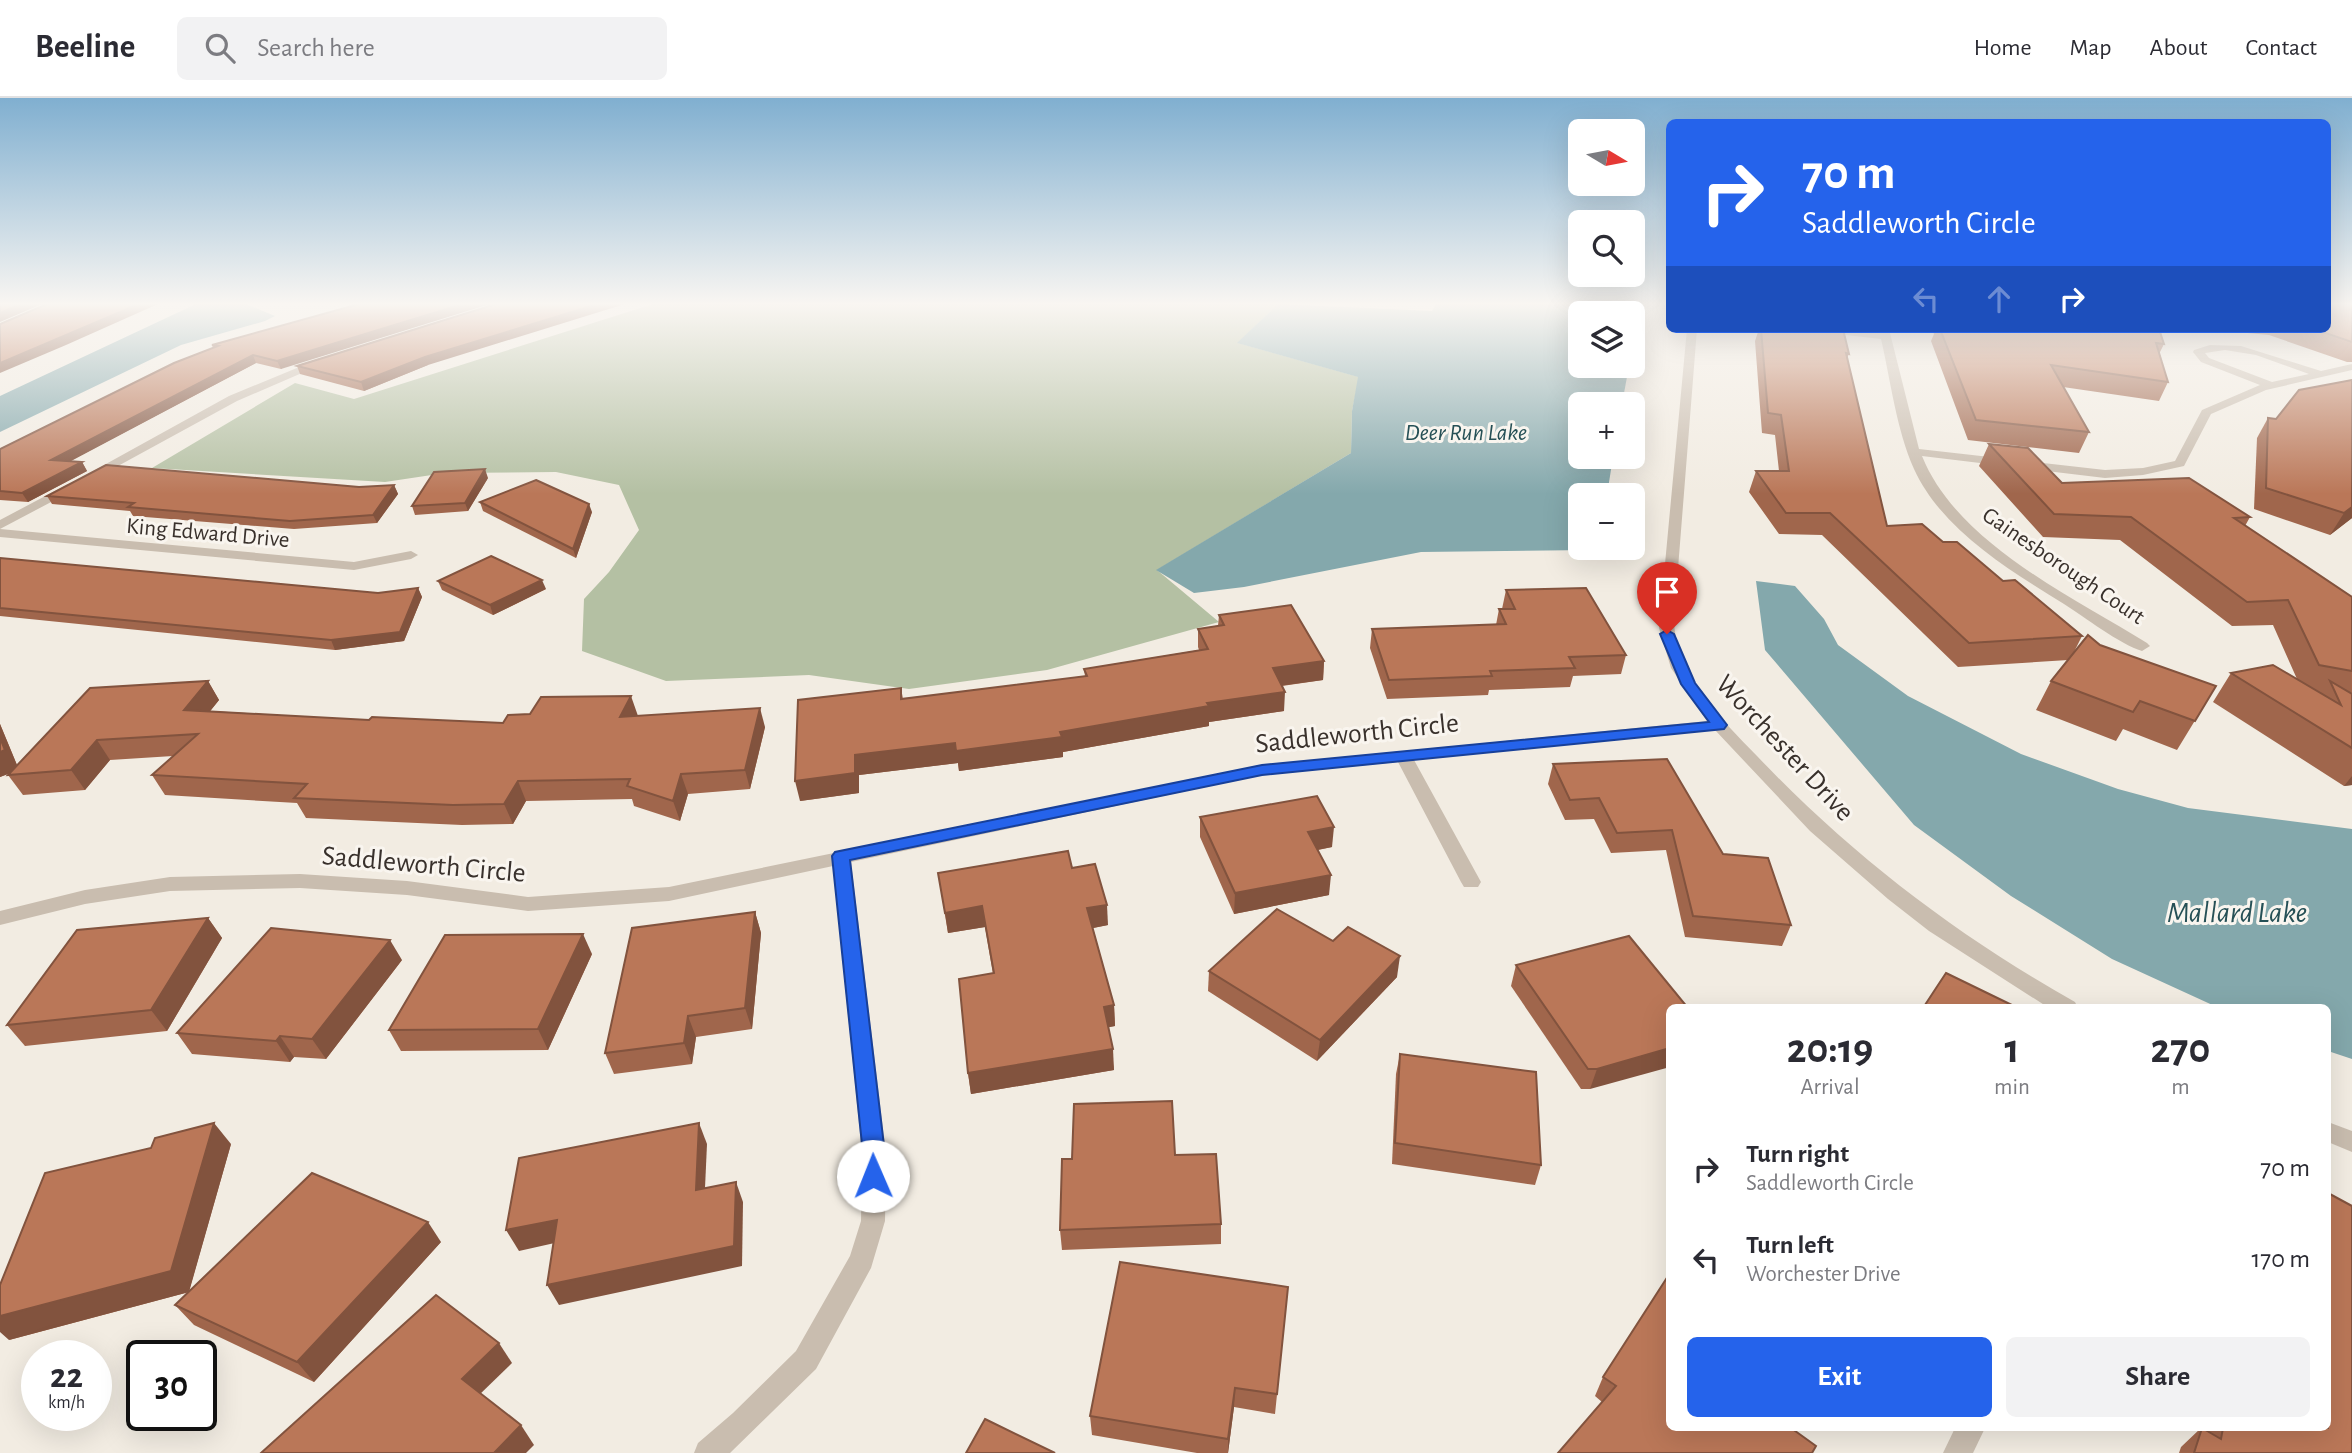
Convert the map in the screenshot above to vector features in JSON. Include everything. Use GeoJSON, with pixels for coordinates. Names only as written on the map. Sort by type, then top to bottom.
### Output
{"type":"FeatureCollection","features":[{"type":"Feature","properties":{"kind":"street"},"geometry":{"type":"LineString","coordinates":[[0,525],[226,403],[303,367]]}},
{"type":"Feature","properties":{"kind":"street","name":"Worchester Drive"},"geometry":{"type":"LineString","coordinates":[[1689,367],[1667,634],[1688,684],[1719,725],[1777,789],[1845,853],[1925,916],[2021,983],[2060,1004]]}},
{"type":"Feature","properties":{"kind":"street","name":"Gainesborough Court"},"geometry":{"type":"LineString","coordinates":[[1893,367],[1908,435],[1915,453],[1930,487],[1956,518],[1997,553],[2141,646]]}},
{"type":"Feature","properties":{"kind":"street"},"geometry":{"type":"LineString","coordinates":[[2225,367],[2271,385]]}},
{"type":"Feature","properties":{"kind":"street"},"geometry":{"type":"LineString","coordinates":[[2299,367],[2320,374]]}},
{"type":"Feature","properties":{"kind":"street"},"geometry":{"type":"LineString","coordinates":[[1915,453],[2105,474],[2133,474],[2165,468],[2180,463],[2206,412],[2271,385],[2351,367]]}},
{"type":"Feature","properties":{"kind":"street","name":"King Edward Drive"},"geometry":{"type":"LineString","coordinates":[[0,533],[354,566],[411,555]]}},
{"type":"Feature","properties":{"kind":"street","name":"Saddleworth Circle"},"geometry":{"type":"LineString","coordinates":[[0,918],[85,897],[170,884],[300,881],[407,888],[528,904],[668,894],[1262,770],[1719,725]]}},
{"type":"Feature","properties":{"kind":"street"},"geometry":{"type":"LineString","coordinates":[[1404,758],[1471,882]]}},
{"type":"Feature","properties":{"kind":"street"},"geometry":{"type":"LineString","coordinates":[[708,1453],[743,1423],[806,1360],[862,1260],[873,1221],[874,1154],[841,856]]}},
{"type":"Feature","properties":{"kind":"street"},"geometry":{"type":"LineString","coordinates":[[2331,1133],[2352,1142]]}},
{"type":"Feature","properties":{"kind":"street"},"geometry":{"type":"LineString","coordinates":[[1956,1453],[1969,1431]]}},
{"type":"Feature","properties":{"kind":"green space"},"geometry":{"type":"Polygon","coordinates":[[[454,367],[1324,367],[1359,377],[1352,411],[1351,453],[1157,570],[1219,622],[1047,670],[909,689],[809,675],[666,681],[582,651],[584,599],[609,572],[639,530],[619,485],[556,472],[445,473],[385,482],[152,468],[295,383],[354,399],[454,367]]]}},
{"type":"Feature","properties":{"kind":"water"},"geometry":{"type":"Polygon","coordinates":[[[61,367],[135,367],[0,432],[0,396],[61,367]]]}},
{"type":"Feature","properties":{"kind":"water","name":"Deer Run Lake"},"geometry":{"type":"Polygon","coordinates":[[[1323,367],[1568,367],[1568,378],[1627,378],[1624,392],[1568,392],[1568,469],[1611,469],[1609,483],[1568,483],[1568,550],[1421,552],[1244,587],[1194,593],[1156,570],[1351,453],[1352,411],[1358,377],[1323,367]]]}},
{"type":"Feature","properties":{"kind":"water","name":"Mallard Lake"},"geometry":{"type":"Polygon","coordinates":[[[1756,581],[1795,586],[1824,619],[1838,645],[1908,696],[2021,754],[2118,789],[2188,808],[2352,829],[2352,1059],[2331,1052],[2331,1004],[2210,1004],[2112,959],[2011,896],[1914,825],[1765,650],[1756,581]]]}},
{"type":"Feature","properties":{"kind":"building"},"geometry":{"type":"Polygon","coordinates":[[[165,367],[229,367],[51,460],[82,462],[22,493],[0,491],[0,449],[165,367]]]}},
{"type":"Feature","properties":{"kind":"building"},"geometry":{"type":"Polygon","coordinates":[[[302,367],[399,367],[361,382],[302,367]]]}},
{"type":"Feature","properties":{"kind":"building"},"geometry":{"type":"Polygon","coordinates":[[[1764,367],[1849,367],[1887,526],[1922,524],[1943,542],[1957,542],[2003,581],[2015,580],[2082,636],[1969,643],[1830,513],[1786,513],[1756,471],[1789,471],[1781,415],[1768,413],[1764,367]]]}},
{"type":"Feature","properties":{"kind":"building"},"geometry":{"type":"Polygon","coordinates":[[[1955,367],[2052,367],[2089,432],[1976,420],[1955,367]]]}},
{"type":"Feature","properties":{"kind":"building"},"geometry":{"type":"Polygon","coordinates":[[[2066,367],[2163,367],[2168,382],[2066,367]]]}},
{"type":"Feature","properties":{"kind":"building"},"geometry":{"type":"Polygon","coordinates":[[[2352,380],[2352,507],[2344,513],[2266,488],[2268,418],[2276,419],[2299,390],[2352,380]]]}},
{"type":"Feature","properties":{"kind":"building"},"geometry":{"type":"Polygon","coordinates":[[[1989,444],[2028,448],[2062,483],[2189,478],[2250,517],[2234,518],[2352,597],[2352,671],[2319,665],[2288,600],[2247,602],[2131,517],[2054,514],[1989,444]]]}},
{"type":"Feature","properties":{"kind":"building"},"geometry":{"type":"Polygon","coordinates":[[[106,465],[359,487],[394,485],[373,515],[290,521],[128,507],[134,503],[47,496],[106,465]]]}},
{"type":"Feature","properties":{"kind":"building"},"geometry":{"type":"Polygon","coordinates":[[[485,469],[465,503],[412,506],[434,472],[485,469]]]}},
{"type":"Feature","properties":{"kind":"building"},"geometry":{"type":"Polygon","coordinates":[[[536,480],[589,504],[573,549],[480,502],[536,480]]]}},
{"type":"Feature","properties":{"kind":"building"},"geometry":{"type":"Polygon","coordinates":[[[491,556],[542,580],[490,605],[438,581],[491,556]]]}},
{"type":"Feature","properties":{"kind":"building"},"geometry":{"type":"Polygon","coordinates":[[[0,558],[378,593],[418,588],[400,632],[331,640],[0,608],[0,558]]]}},
{"type":"Feature","properties":{"kind":"building"},"geometry":{"type":"Polygon","coordinates":[[[1586,588],[1626,655],[1569,657],[1575,668],[1490,671],[1492,676],[1389,680],[1372,629],[1506,624],[1499,609],[1515,609],[1506,590],[1586,588]]]}},
{"type":"Feature","properties":{"kind":"building"},"geometry":{"type":"Polygon","coordinates":[[[1291,605],[1324,661],[1273,668],[1285,692],[1207,703],[1209,706],[1060,732],[1062,737],[956,751],[955,743],[855,755],[855,773],[795,781],[798,700],[901,688],[901,699],[1087,676],[1084,669],[1208,649],[1198,629],[1224,625],[1219,615],[1291,605]]]}},
{"type":"Feature","properties":{"kind":"building"},"geometry":{"type":"Polygon","coordinates":[[[2088,635],[2100,645],[2216,686],[2195,721],[2140,701],[2133,712],[2051,681],[2088,635]]]}},
{"type":"Feature","properties":{"kind":"building"},"geometry":{"type":"Polygon","coordinates":[[[2273,665],[2341,705],[2330,681],[2352,694],[2352,748],[2231,673],[2273,665]]]}},
{"type":"Feature","properties":{"kind":"building"},"geometry":{"type":"Polygon","coordinates":[[[208,681],[184,710],[369,720],[372,717],[503,723],[508,715],[530,714],[541,697],[631,696],[620,717],[760,708],[745,770],[681,774],[673,801],[627,786],[630,779],[518,781],[504,804],[453,805],[294,798],[307,784],[152,775],[198,734],[97,740],[71,770],[8,775],[90,688],[208,681]]]}},
{"type":"Feature","properties":{"kind":"building"},"geometry":{"type":"Polygon","coordinates":[[[0,738],[5,750],[0,752],[0,738]]]}},
{"type":"Feature","properties":{"kind":"building"},"geometry":{"type":"Polygon","coordinates":[[[1667,759],[1723,854],[1768,858],[1791,925],[1693,916],[1672,830],[1617,833],[1599,798],[1570,800],[1553,764],[1667,759]]]}},
{"type":"Feature","properties":{"kind":"building"},"geometry":{"type":"Polygon","coordinates":[[[1317,796],[1334,827],[1308,832],[1331,875],[1235,893],[1200,817],[1317,796]]]}},
{"type":"Feature","properties":{"kind":"building"},"geometry":{"type":"Polygon","coordinates":[[[1068,851],[1072,868],[1095,864],[1107,905],[1087,908],[1114,1005],[1104,1007],[1113,1049],[968,1073],[959,979],[994,973],[982,906],[945,913],[938,873],[1068,851]]]}},
{"type":"Feature","properties":{"kind":"building"},"geometry":{"type":"Polygon","coordinates":[[[1277,909],[1333,941],[1348,927],[1400,956],[1320,1040],[1209,971],[1277,909]]]}},
{"type":"Feature","properties":{"kind":"building"},"geometry":{"type":"Polygon","coordinates":[[[755,912],[745,1008],[688,1016],[684,1043],[605,1053],[632,928],[755,912]]]}},
{"type":"Feature","properties":{"kind":"building"},"geometry":{"type":"Polygon","coordinates":[[[208,918],[151,1010],[7,1025],[77,930],[208,918]]]}},
{"type":"Feature","properties":{"kind":"building"},"geometry":{"type":"Polygon","coordinates":[[[271,928],[390,940],[312,1039],[280,1036],[276,1041],[177,1033],[271,928]]]}},
{"type":"Feature","properties":{"kind":"building"},"geometry":{"type":"Polygon","coordinates":[[[583,934],[538,1029],[389,1030],[445,935],[583,934]]]}},
{"type":"Feature","properties":{"kind":"building"},"geometry":{"type":"Polygon","coordinates":[[[1629,936],[1685,1004],[1666,1004],[1666,1049],[1597,1069],[1588,1069],[1516,965],[1629,936]]]}},
{"type":"Feature","properties":{"kind":"building"},"geometry":{"type":"Polygon","coordinates":[[[1946,973],[2010,1004],[1926,1004],[1946,973]]]}},
{"type":"Feature","properties":{"kind":"building"},"geometry":{"type":"Polygon","coordinates":[[[1400,1054],[1536,1072],[1541,1165],[1395,1143],[1400,1054]]]}},
{"type":"Feature","properties":{"kind":"building"},"geometry":{"type":"Polygon","coordinates":[[[1172,1101],[1175,1155],[1216,1154],[1221,1224],[1060,1230],[1062,1159],[1072,1159],[1074,1104],[1172,1101]]]}},
{"type":"Feature","properties":{"kind":"building"},"geometry":{"type":"Polygon","coordinates":[[[214,1123],[171,1271],[0,1316],[0,1285],[45,1173],[151,1148],[155,1138],[214,1123]]]}},
{"type":"Feature","properties":{"kind":"building"},"geometry":{"type":"Polygon","coordinates":[[[699,1123],[696,1190],[736,1182],[734,1246],[547,1285],[557,1220],[506,1230],[519,1158],[699,1123]]]}},
{"type":"Feature","properties":{"kind":"building"},"geometry":{"type":"Polygon","coordinates":[[[312,1173],[428,1222],[297,1362],[175,1305],[312,1173]]]}},
{"type":"Feature","properties":{"kind":"building"},"geometry":{"type":"Polygon","coordinates":[[[2331,1195],[2352,1206],[2352,1453],[2194,1453],[2201,1431],[2207,1431],[2221,1439],[2222,1431],[2331,1431],[2331,1195]]]}},
{"type":"Feature","properties":{"kind":"building"},"geometry":{"type":"Polygon","coordinates":[[[1120,1262],[1288,1287],[1277,1394],[1235,1388],[1228,1439],[1090,1416],[1120,1262]]]}},
{"type":"Feature","properties":{"kind":"building"},"geometry":{"type":"Polygon","coordinates":[[[1666,1279],[1666,1431],[1795,1431],[1816,1446],[1812,1453],[1558,1453],[1616,1386],[1603,1377],[1666,1279]]]}},
{"type":"Feature","properties":{"kind":"building"},"geometry":{"type":"Polygon","coordinates":[[[436,1295],[499,1343],[462,1379],[521,1425],[494,1453],[261,1453],[436,1295]]]}},
{"type":"Feature","properties":{"kind":"building"},"geometry":{"type":"Polygon","coordinates":[[[985,1419],[1055,1453],[966,1453],[985,1419]]]}},
{"type":"Feature","properties":{"kind":"route"},"geometry":{"type":"LineString","coordinates":[[873,1176],[874,1154],[841,856],[1262,770],[1719,725],[1688,684],[1667,634]]}}]}
